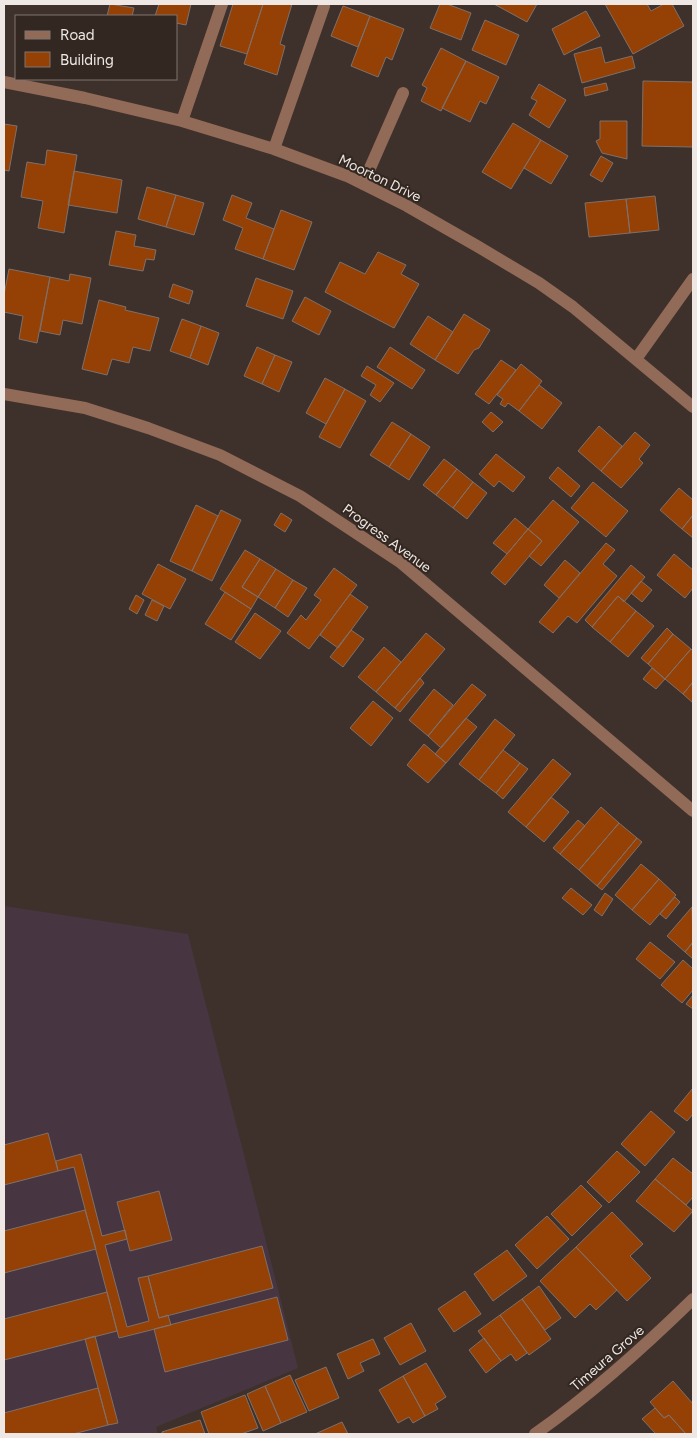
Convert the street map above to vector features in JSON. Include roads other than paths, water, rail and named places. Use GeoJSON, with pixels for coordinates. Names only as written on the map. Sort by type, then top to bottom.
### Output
{"type":"FeatureCollection","features":[{"type":"Feature","properties":{"kind":"street"},"geometry":{"type":"LineString","coordinates":[[182,121],[222,4]]}},
{"type":"Feature","properties":{"kind":"street"},"geometry":{"type":"LineString","coordinates":[[274,149],[324,6]]}},
{"type":"Feature","properties":{"kind":"street","name":"Moorton Drive"},"geometry":{"type":"LineString","coordinates":[[4,82],[182,121],[274,149],[347,176],[408,206],[539,283],[573,307],[693,407]]}},
{"type":"Feature","properties":{"kind":"street"},"geometry":{"type":"LineString","coordinates":[[362,184],[403,92]]}},
{"type":"Feature","properties":{"kind":"street"},"geometry":{"type":"LineString","coordinates":[[636,359],[693,279]]}},
{"type":"Feature","properties":{"kind":"street","name":"Progress Avenue"},"geometry":{"type":"LineString","coordinates":[[4,394],[85,408],[148,428],[220,455],[300,496],[400,562],[693,811]]}},
{"type":"Feature","properties":{"kind":"street","name":"Timeura Grove"},"geometry":{"type":"LineString","coordinates":[[535,1434],[571,1408],[633,1357],[693,1299]]}}]}
